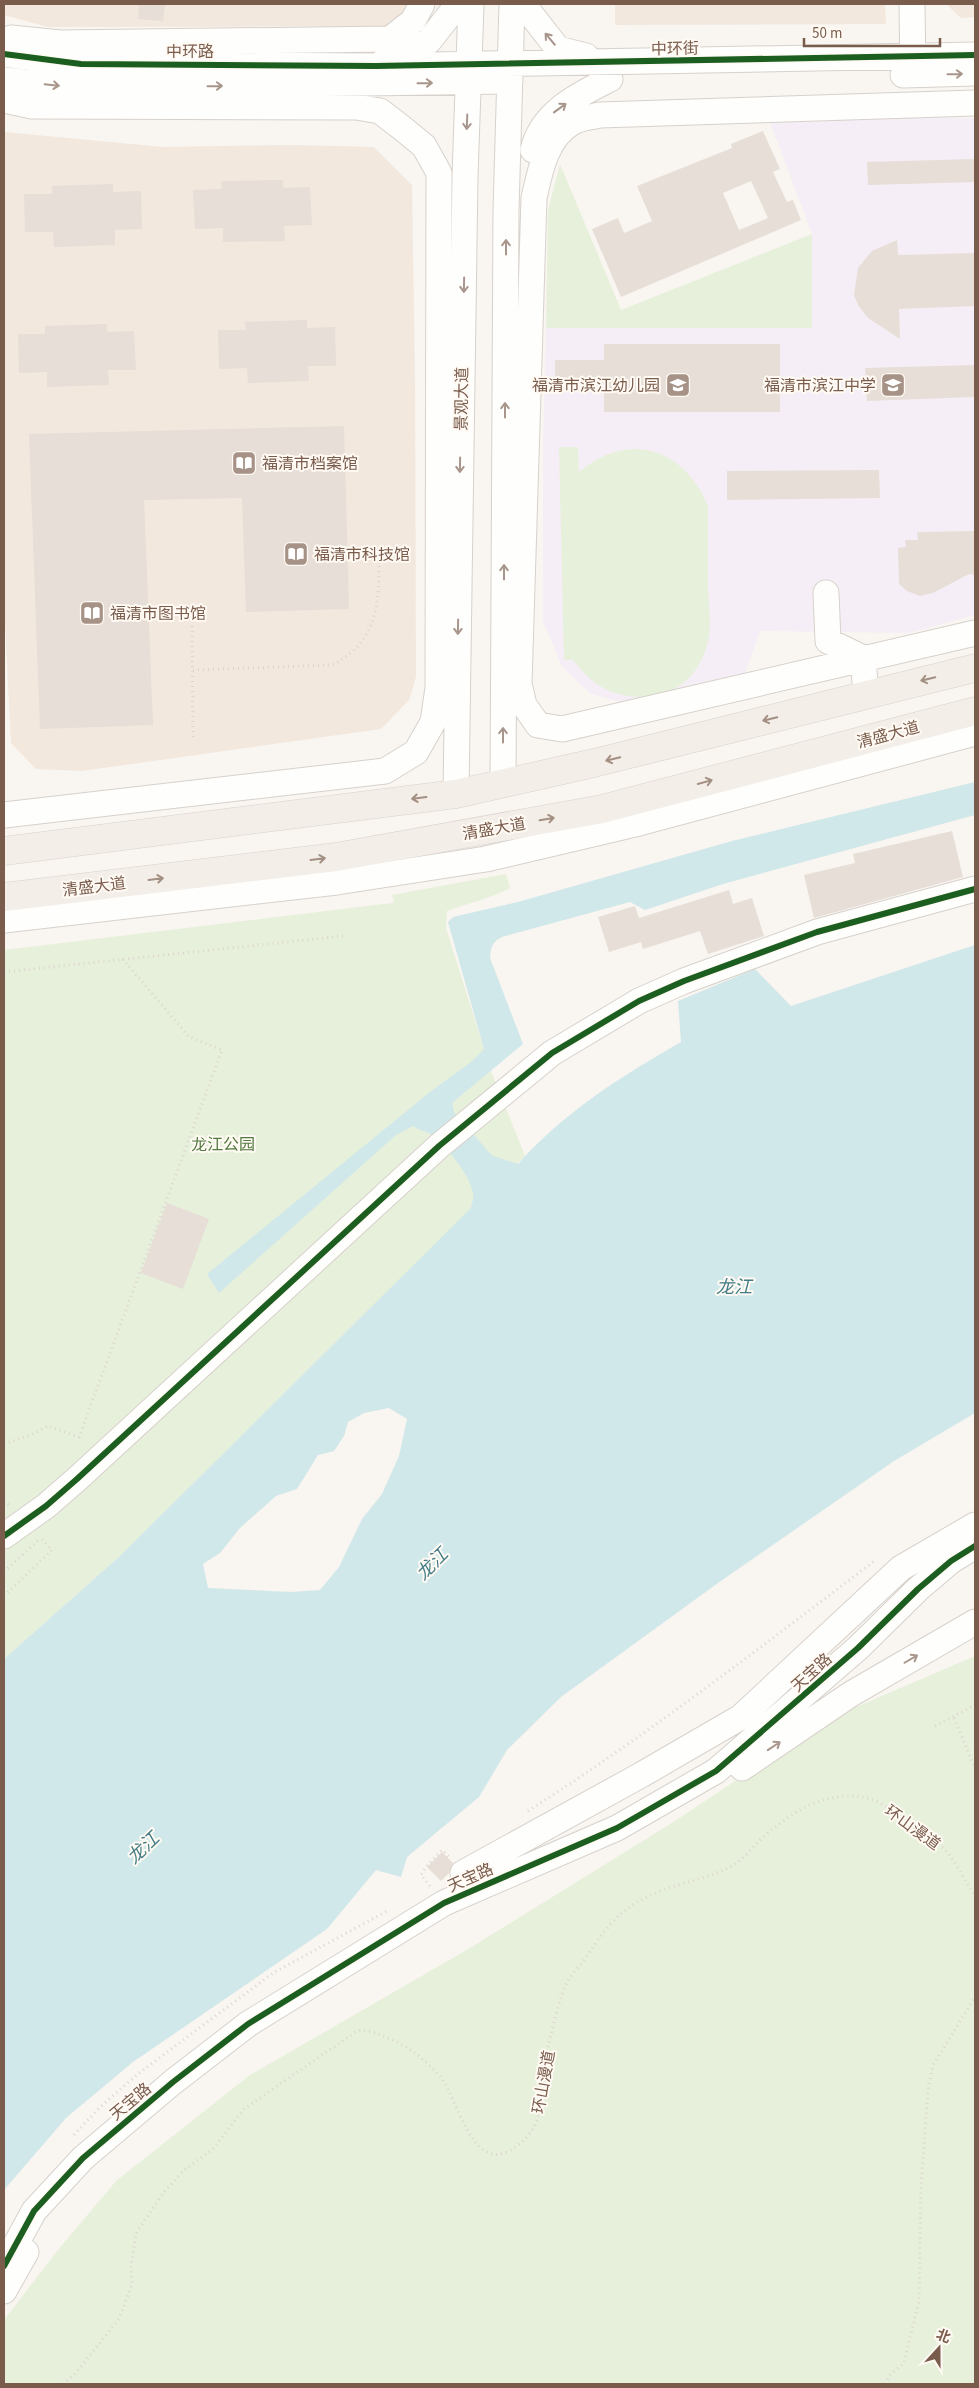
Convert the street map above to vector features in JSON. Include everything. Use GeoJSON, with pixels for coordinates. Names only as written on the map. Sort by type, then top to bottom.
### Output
{"type":"FeatureCollection","features":[{"type":"Feature","properties":{"kind":"main road"},"geometry":{"type":"LineString","coordinates":[[4,851],[456,794],[594,763],[975,668]]}},
{"type":"Feature","properties":{"kind":"main road","name":"清盛大道"},"geometry":{"type":"LineString","coordinates":[[4,897],[336,857],[602,809],[975,711]]}},
{"type":"Feature","properties":{"kind":"street"},"geometry":{"type":"LineString","coordinates":[[4,37],[60,43],[390,39],[413,21],[422,4]]}},
{"type":"Feature","properties":{"kind":"street"},"geometry":{"type":"LineString","coordinates":[[4,80],[78,87],[376,75],[429,40],[458,4]]}},
{"type":"Feature","properties":{"kind":"street","name":"景观大道"},"geometry":{"type":"LineString","coordinates":[[456,794],[465,176],[471,4]]}},
{"type":"Feature","properties":{"kind":"street"},"geometry":{"type":"LineString","coordinates":[[503,784],[506,210],[512,4]]}},
{"type":"Feature","properties":{"kind":"street"},"geometry":{"type":"LineString","coordinates":[[523,4],[558,49],[610,71]]}},
{"type":"Feature","properties":{"kind":"street"},"geometry":{"type":"LineString","coordinates":[[912,4],[913,66]]}},
{"type":"Feature","properties":{"kind":"street","name":"中环路"},"geometry":{"type":"LineString","coordinates":[[4,54],[81,64],[376,75]]}},
{"type":"Feature","properties":{"kind":"street","name":"中环街"},"geometry":{"type":"LineString","coordinates":[[913,66],[975,56]]}},
{"type":"Feature","properties":{"kind":"street","name":"中环街"},"geometry":{"type":"LineString","coordinates":[[376,75],[913,66],[975,73]]}},
{"type":"Feature","properties":{"kind":"street"},"geometry":{"type":"LineString","coordinates":[[506,210],[524,187],[536,138],[554,113],[610,71]]}},
{"type":"Feature","properties":{"kind":"street"},"geometry":{"type":"LineString","coordinates":[[376,75],[435,141],[465,207]]}},
{"type":"Feature","properties":{"kind":"street"},"geometry":{"type":"LineString","coordinates":[[4,100],[32,106],[356,107],[380,111],[424,146],[439,174],[440,429],[438,688],[433,722],[416,752],[385,771],[4,815]]}},
{"type":"Feature","properties":{"kind":"street"},"geometry":{"type":"LineString","coordinates":[[975,103],[600,114],[573,122],[554,138],[541,166],[534,198],[519,684],[524,704],[538,725],[562,729],[975,632]]}},
{"type":"Feature","properties":{"kind":"street"},"geometry":{"type":"LineString","coordinates":[[465,176],[507,175]]}},
{"type":"Feature","properties":{"kind":"street"},"geometry":{"type":"LineString","coordinates":[[826,593],[828,641],[862,658]]}},
{"type":"Feature","properties":{"kind":"street"},"geometry":{"type":"LineString","coordinates":[[862,658],[866,695]]}},
{"type":"Feature","properties":{"kind":"street"},"geometry":{"type":"LineString","coordinates":[[4,920],[337,882],[486,859],[639,823],[975,733]]}},
{"type":"Feature","properties":{"kind":"street"},"geometry":{"type":"LineString","coordinates":[[4,1536],[46,1506],[77,1479],[439,1146],[552,1053],[639,1001],[684,981],[817,932],[975,889]]}},
{"type":"Feature","properties":{"kind":"street"},"geometry":{"type":"LineString","coordinates":[[463,1873],[641,1775],[741,1717],[901,1568],[975,1525]]}},
{"type":"Feature","properties":{"kind":"street","name":"天宝路"},"geometry":{"type":"LineString","coordinates":[[4,2266],[34,2211],[83,2158],[173,2082],[248,2024],[444,1903],[617,1828],[716,1771],[845,1660],[918,1589],[951,1561],[975,1546]]}},
{"type":"Feature","properties":{"kind":"street","name":"天宝路"},"geometry":{"type":"LineString","coordinates":[[4,2292],[46,2218],[91,2167],[254,2035],[448,1913],[619,1840],[734,1773],[851,1694],[975,1622]]}},
{"type":"Feature","properties":{"kind":"path"},"geometry":{"type":"LineString","coordinates":[[192,670],[332,665],[347,658],[362,643],[372,626],[379,591],[379,550]]}},
{"type":"Feature","properties":{"kind":"path"},"geometry":{"type":"LineString","coordinates":[[192,621],[193,737]]}},
{"type":"Feature","properties":{"kind":"path"},"geometry":{"type":"LineString","coordinates":[[4,972],[343,936]]}},
{"type":"Feature","properties":{"kind":"path"},"geometry":{"type":"LineString","coordinates":[[4,1444],[31,1435],[48,1426],[79,1438],[222,1050],[189,1038],[122,958]]}},
{"type":"Feature","properties":{"kind":"path"},"geometry":{"type":"LineString","coordinates":[[5,1595],[52,1550],[41,1538]]}},
{"type":"Feature","properties":{"kind":"path"},"geometry":{"type":"LineString","coordinates":[[523,1814],[569,1785],[716,1682],[877,1559]]}},
{"type":"Feature","properties":{"kind":"path"},"geometry":{"type":"LineString","coordinates":[[4,1590],[5,1595]]}},
{"type":"Feature","properties":{"kind":"path"},"geometry":{"type":"LineString","coordinates":[[935,1726],[954,1718],[975,1705]]}},
{"type":"Feature","properties":{"kind":"path"},"geometry":{"type":"LineString","coordinates":[[954,1718],[975,1768]]}},
{"type":"Feature","properties":{"kind":"path"},"geometry":{"type":"LineString","coordinates":[[886,2384],[890,2375],[904,2363],[919,2301],[920,2186],[928,2089],[933,2065],[975,1997]]}},
{"type":"Feature","properties":{"kind":"shaded area"},"geometry":{"type":"Polygon","coordinates":[[[4,4],[412,4],[392,26],[48,27],[4,15],[4,4]]]}},
{"type":"Feature","properties":{"kind":"shaded area"},"geometry":{"type":"Polygon","coordinates":[[[615,4],[885,4],[886,24],[615,25],[615,4]]]}},
{"type":"Feature","properties":{"kind":"shaded area"},"geometry":{"type":"Polygon","coordinates":[[[946,4],[975,4],[975,17],[961,18],[946,4]]]}},
{"type":"Feature","properties":{"kind":"shaded area","name":"福清市滨江中学"},"geometry":{"type":"Polygon","coordinates":[[[768,117],[975,118],[975,615],[909,633],[760,631],[744,677],[629,704],[591,694],[562,667],[543,621],[543,442],[546,328],[812,328],[812,234],[768,117]]]}},
{"type":"Feature","properties":{"kind":"shaded area"},"geometry":{"type":"Polygon","coordinates":[[[4,132],[162,147],[292,145],[374,147],[412,185],[416,677],[409,700],[381,729],[82,771],[36,769],[11,743],[4,603],[4,132]]]}},
{"type":"Feature","properties":{"kind":"green space"},"geometry":{"type":"Polygon","coordinates":[[[560,164],[621,310],[812,234],[812,328],[546,328],[548,210],[560,164]]]}},
{"type":"Feature","properties":{"kind":"green space"},"geometry":{"type":"Polygon","coordinates":[[[559,447],[578,447],[579,472],[598,459],[617,451],[635,449],[653,452],[670,459],[685,470],[698,486],[708,506],[710,619],[708,641],[693,674],[676,688],[653,696],[640,697],[619,694],[594,682],[573,660],[564,660],[559,447]]]}},
{"type":"Feature","properties":{"kind":"green space","name":"龙江公园"},"geometry":{"type":"Polygon","coordinates":[[[506,874],[510,888],[487,898],[447,911],[446,928],[491,1071],[525,1156],[120,1556],[4,1659],[4,950],[392,903],[394,902],[392,895],[506,874]]]}},
{"type":"Feature","properties":{"kind":"green space"},"geometry":{"type":"Polygon","coordinates":[[[975,1656],[975,2384],[4,2384],[4,2320],[58,2250],[116,2181],[250,2075],[465,1951],[675,1821],[774,1755],[847,1711],[975,1656]]]}},
{"type":"Feature","properties":{"kind":"water","name":"龙江"},"geometry":{"type":"Polygon","coordinates":[[[975,782],[975,815],[723,884],[645,910],[630,902],[502,937],[493,945],[490,958],[523,1044],[452,1103],[454,1112],[493,1156],[518,1164],[554,1128],[595,1096],[681,1042],[678,1001],[755,969],[791,1006],[975,945],[975,1413],[894,1461],[718,1583],[561,1697],[507,1750],[479,1797],[407,1857],[401,1877],[376,1870],[327,1929],[133,2062],[66,2118],[4,2190],[4,1659],[120,1556],[471,1208],[473,1195],[471,1186],[456,1160],[443,1145],[428,1133],[413,1126],[396,1135],[219,1293],[207,1274],[430,1092],[471,1062],[484,1049],[448,922],[453,917],[518,902],[732,841],[975,782]],[[389,1408],[364,1413],[348,1422],[344,1436],[334,1451],[318,1455],[297,1489],[276,1496],[240,1528],[220,1553],[203,1564],[208,1588],[291,1592],[320,1590],[339,1567],[362,1519],[382,1494],[399,1456],[407,1419],[389,1408]]]}},
{"type":"Feature","properties":{"kind":"building"},"geometry":{"type":"Polygon","coordinates":[[[139,4],[165,4],[163,21],[138,19],[139,4]]]}},
{"type":"Feature","properties":{"kind":"building"},"geometry":{"type":"Polygon","coordinates":[[[763,131],[780,169],[773,172],[787,202],[793,200],[801,220],[621,297],[592,229],[618,218],[624,233],[652,221],[637,186],[732,148],[731,144],[763,131]],[[751,181],[723,193],[739,230],[768,218],[751,181]]]}},
{"type":"Feature","properties":{"kind":"building"},"geometry":{"type":"Polygon","coordinates":[[[975,159],[975,182],[868,185],[867,162],[975,159]]]}},
{"type":"Feature","properties":{"kind":"building"},"geometry":{"type":"Polygon","coordinates":[[[283,180],[283,188],[310,187],[312,225],[284,226],[285,241],[223,242],[223,228],[195,229],[193,190],[222,189],[221,181],[283,180]]]}},
{"type":"Feature","properties":{"kind":"building"},"geometry":{"type":"Polygon","coordinates":[[[113,184],[113,192],[141,191],[142,229],[115,230],[115,245],[54,247],[53,232],[25,232],[24,194],[52,194],[52,186],[113,184]]]}},
{"type":"Feature","properties":{"kind":"building"},"geometry":{"type":"Polygon","coordinates":[[[897,240],[898,255],[975,253],[975,306],[899,309],[900,339],[868,318],[858,305],[854,295],[858,268],[872,251],[897,240]]]}},
{"type":"Feature","properties":{"kind":"building"},"geometry":{"type":"Polygon","coordinates":[[[307,320],[307,328],[335,327],[336,366],[308,366],[309,381],[248,383],[247,368],[219,369],[218,330],[246,330],[245,322],[307,320]]]}},
{"type":"Feature","properties":{"kind":"building"},"geometry":{"type":"Polygon","coordinates":[[[107,324],[107,332],[134,331],[136,370],[108,370],[109,385],[47,387],[47,372],[19,373],[18,334],[45,334],[45,326],[107,324]]]}},
{"type":"Feature","properties":{"kind":"building"},"geometry":{"type":"Polygon","coordinates":[[[604,344],[780,344],[780,412],[604,412],[604,384],[555,384],[555,360],[604,360],[604,344]]]}},
{"type":"Feature","properties":{"kind":"building"},"geometry":{"type":"Polygon","coordinates":[[[975,365],[975,397],[867,401],[865,368],[975,365]]]}},
{"type":"Feature","properties":{"kind":"building"},"geometry":{"type":"Polygon","coordinates":[[[344,426],[349,609],[246,612],[242,498],[144,500],[153,725],[40,729],[29,434],[344,426]]]}},
{"type":"Feature","properties":{"kind":"building"},"geometry":{"type":"Polygon","coordinates":[[[879,470],[880,498],[727,500],[727,471],[879,470]]]}},
{"type":"Feature","properties":{"kind":"building"},"geometry":{"type":"Polygon","coordinates":[[[975,531],[975,575],[969,574],[933,593],[920,596],[907,591],[899,584],[898,548],[906,547],[905,540],[918,540],[917,532],[975,531]]]}},
{"type":"Feature","properties":{"kind":"building"},"geometry":{"type":"Polygon","coordinates":[[[952,831],[963,877],[814,918],[804,875],[855,863],[853,854],[952,831]]]}},
{"type":"Feature","properties":{"kind":"building"},"geometry":{"type":"Polygon","coordinates":[[[729,890],[733,904],[752,898],[764,936],[708,954],[700,931],[643,949],[641,942],[609,952],[598,917],[635,906],[639,918],[729,890]]]}},
{"type":"Feature","properties":{"kind":"building"},"geometry":{"type":"Polygon","coordinates":[[[167,1203],[209,1219],[183,1289],[141,1273],[167,1203]]]}},
{"type":"Feature","properties":{"kind":"building"},"geometry":{"type":"Polygon","coordinates":[[[442,1852],[453,1863],[449,1873],[441,1881],[427,1867],[442,1852]]]}},
{"type":"Feature","properties":{"kind":"cycle path"},"geometry":{"type":"LineString","coordinates":[[4,54],[81,64],[376,66],[975,55]]}},
{"type":"Feature","properties":{"kind":"cycle path"},"geometry":{"type":"LineString","coordinates":[[4,1536],[46,1506],[77,1479],[439,1146],[552,1053],[639,1001],[684,981],[817,932],[975,889]]}},
{"type":"Feature","properties":{"kind":"cycle path"},"geometry":{"type":"LineString","coordinates":[[4,2266],[34,2211],[83,2158],[173,2082],[248,2024],[444,1903],[617,1828],[716,1771],[858,1648],[918,1589],[951,1561],[975,1546]]}},
{"type":"Feature","properties":{"kind":"place","name":"福清市滨江幼儿园"},"geometry":{"type":"Point","coordinates":[678,385]}},
{"type":"Feature","properties":{"kind":"place","name":"福清市滨江中学"},"geometry":{"type":"Point","coordinates":[893,385]}},
{"type":"Feature","properties":{"kind":"place","name":"福清市档案馆"},"geometry":{"type":"Point","coordinates":[244,463]}},
{"type":"Feature","properties":{"kind":"place","name":"福清市科技馆"},"geometry":{"type":"Point","coordinates":[296,554]}},
{"type":"Feature","properties":{"kind":"place","name":"福清市图书馆"},"geometry":{"type":"Point","coordinates":[92,613]}}]}
